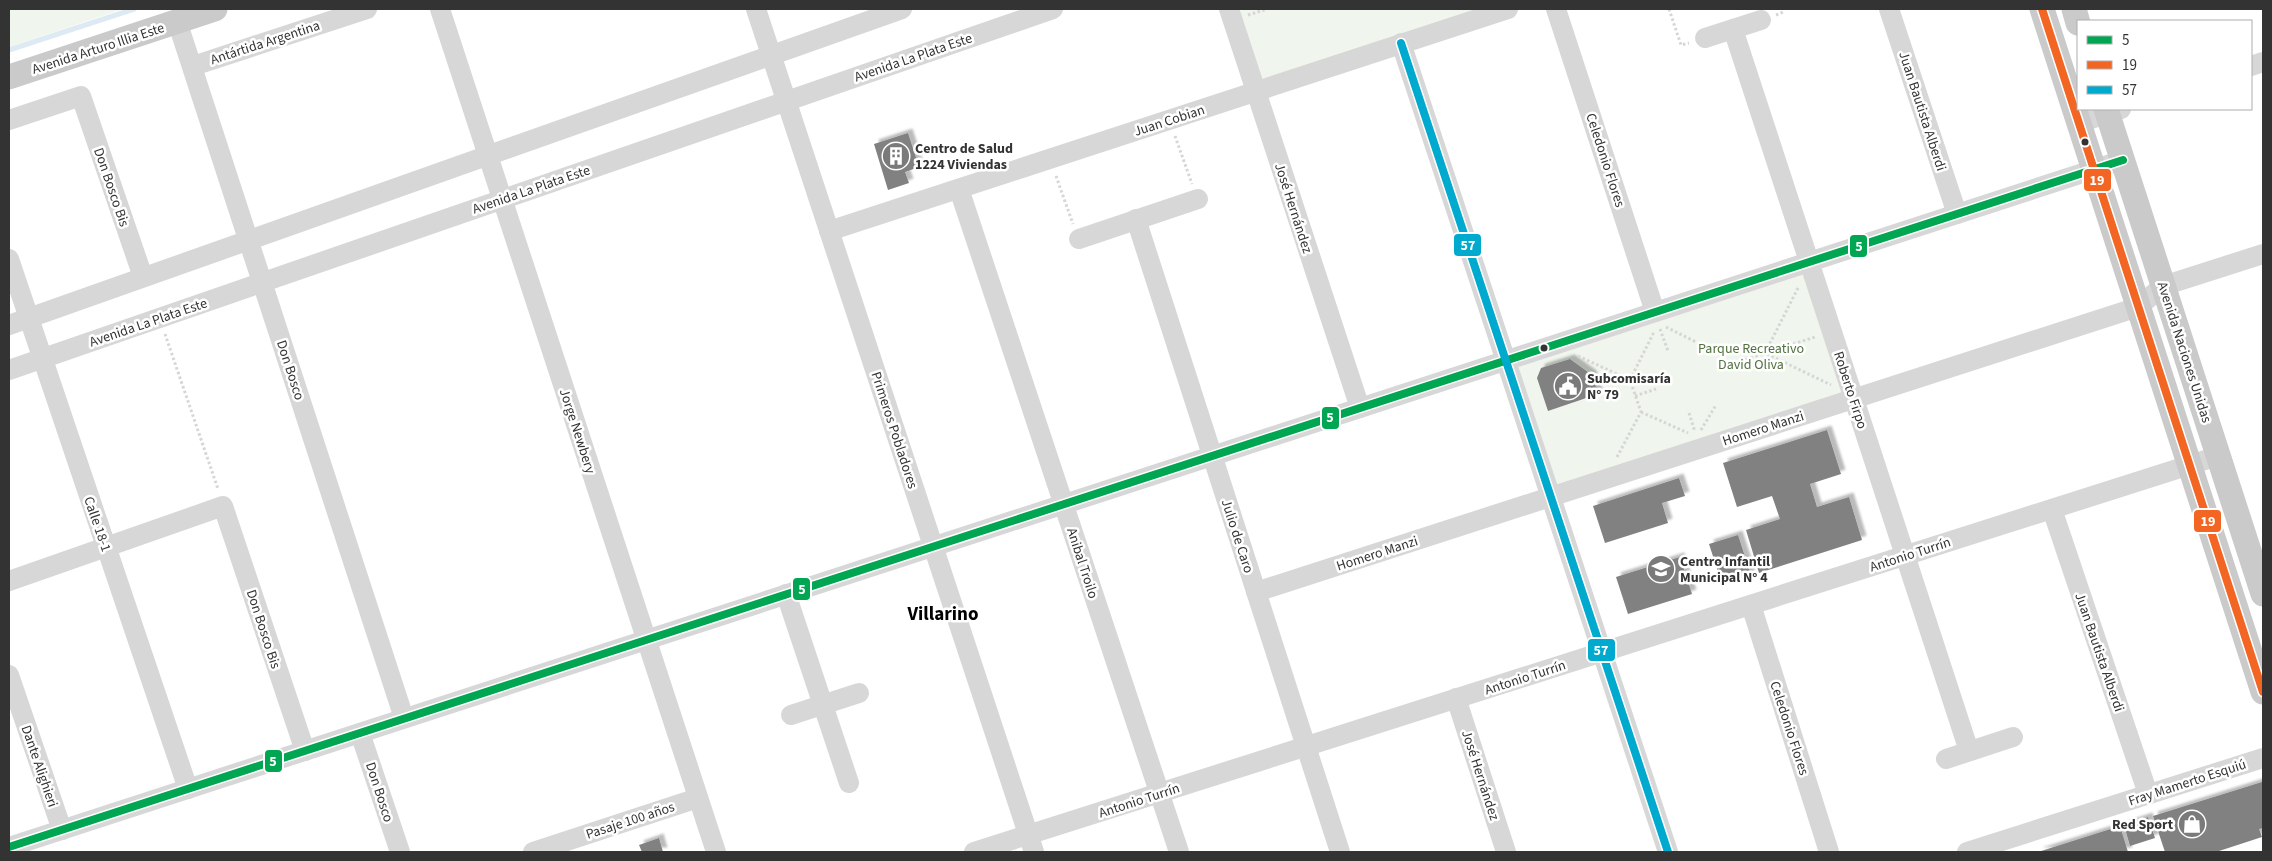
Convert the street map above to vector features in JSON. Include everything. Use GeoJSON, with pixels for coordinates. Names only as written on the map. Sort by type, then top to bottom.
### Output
{"type":"FeatureCollection","features":[{"type":"Feature","properties":{"kind":"main road","name":"Avenida Arturo Illia Este"},"geometry":{"type":"LineString","coordinates":[[9,77],[215,9]]}},
{"type":"Feature","properties":{"kind":"main road"},"geometry":{"type":"LineString","coordinates":[[2042,9],[2263,692]]}},
{"type":"Feature","properties":{"kind":"main road","name":"Avenida Naciones Unidas"},"geometry":{"type":"LineString","coordinates":[[2112,110],[2123,160],[2263,594]]}},
{"type":"Feature","properties":{"kind":"street","name":"Antártida Argentina"},"geometry":{"type":"LineString","coordinates":[[192,66],[367,9]]}},
{"type":"Feature","properties":{"kind":"street","name":"Jorge Newbery"},"geometry":{"type":"LineString","coordinates":[[440,9],[716,852]]}},
{"type":"Feature","properties":{"kind":"street","name":"Primeros Pobladores"},"geometry":{"type":"LineString","coordinates":[[756,9],[1031,844]]}},
{"type":"Feature","properties":{"kind":"street"},"geometry":{"type":"LineString","coordinates":[[9,325],[902,9]]}},
{"type":"Feature","properties":{"kind":"street","name":"Avenida La Plata Este"},"geometry":{"type":"LineString","coordinates":[[9,370],[1053,9]]}},
{"type":"Feature","properties":{"kind":"street","name":"Juan Cobian"},"geometry":{"type":"LineString","coordinates":[[829,231],[1508,9]]}},
{"type":"Feature","properties":{"kind":"street","name":"Celedonio Flores"},"geometry":{"type":"LineString","coordinates":[[1556,9],[1657,318]]}},
{"type":"Feature","properties":{"kind":"street","name":"Juan Bautista Alberdi"},"geometry":{"type":"LineString","coordinates":[[1889,9],[1957,214]]}},
{"type":"Feature","properties":{"kind":"street","name":"José Hernández"},"geometry":{"type":"LineString","coordinates":[[1237,12],[1256,91],[1360,408]]}},
{"type":"Feature","properties":{"kind":"street"},"geometry":{"type":"LineString","coordinates":[[1705,38],[1761,20]]}},
{"type":"Feature","properties":{"kind":"street","name":"Don Bosco"},"geometry":{"type":"LineString","coordinates":[[177,21],[404,718]]}},
{"type":"Feature","properties":{"kind":"street","name":"Roberto Firpo"},"geometry":{"type":"LineString","coordinates":[[1733,28],[1969,752]]}},
{"type":"Feature","properties":{"kind":"street"},"geometry":{"type":"LineString","coordinates":[[1401,43],[1668,852]]}},
{"type":"Feature","properties":{"kind":"street","name":"Don Bosco Bis"},"geometry":{"type":"LineString","coordinates":[[9,120],[81,96],[143,277]]}},
{"type":"Feature","properties":{"kind":"street"},"geometry":{"type":"LineString","coordinates":[[2079,123],[2112,110]]}},
{"type":"Feature","properties":{"kind":"street"},"geometry":{"type":"LineString","coordinates":[[9,847],[1505,361],[1657,318],[1809,262],[2123,160]]}},
{"type":"Feature","properties":{"kind":"street","name":"Anibal Troilo"},"geometry":{"type":"LineString","coordinates":[[959,189],[1179,852]]}},
{"type":"Feature","properties":{"kind":"street"},"geometry":{"type":"LineString","coordinates":[[1079,239],[1198,199]]}},
{"type":"Feature","properties":{"kind":"street","name":"Julio de Caro"},"geometry":{"type":"LineString","coordinates":[[1136,220],[1340,852]]}},
{"type":"Feature","properties":{"kind":"street","name":"Homero Manzi"},"geometry":{"type":"LineString","coordinates":[[1256,592],[2138,307],[2164,286],[2263,254]]}},
{"type":"Feature","properties":{"kind":"street","name":"Calle 18-1"},"geometry":{"type":"LineString","coordinates":[[9,259],[188,789]]}},
{"type":"Feature","properties":{"kind":"street","name":"Antonio Turrín"},"geometry":{"type":"LineString","coordinates":[[974,852],[1031,844],[1160,793],[2218,456]]}},
{"type":"Feature","properties":{"kind":"street"},"geometry":{"type":"LineString","coordinates":[[9,581],[223,506]]}},
{"type":"Feature","properties":{"kind":"street","name":"Don Bosco Bis"},"geometry":{"type":"LineString","coordinates":[[223,506],[305,751]]}},
{"type":"Feature","properties":{"kind":"street","name":"Juan Bautista Alberdi"},"geometry":{"type":"LineString","coordinates":[[2052,509],[2148,794]]}},
{"type":"Feature","properties":{"kind":"street"},"geometry":{"type":"LineString","coordinates":[[786,594],[849,783]]}},
{"type":"Feature","properties":{"kind":"street","name":"Celedonio Flores"},"geometry":{"type":"LineString","coordinates":[[1751,605],[1830,852]]}},
{"type":"Feature","properties":{"kind":"street","name":"Dante Alighieri"},"geometry":{"type":"LineString","coordinates":[[9,674],[62,830]]}},
{"type":"Feature","properties":{"kind":"street"},"geometry":{"type":"LineString","coordinates":[[791,715],[859,693]]}},
{"type":"Feature","properties":{"kind":"street","name":"José Hernández"},"geometry":{"type":"LineString","coordinates":[[1456,698],[1506,852]]}},
{"type":"Feature","properties":{"kind":"street","name":"Don Bosco"},"geometry":{"type":"LineString","coordinates":[[360,733],[400,852]]}},
{"type":"Feature","properties":{"kind":"street"},"geometry":{"type":"LineString","coordinates":[[1946,759],[2013,737]]}},
{"type":"Feature","properties":{"kind":"street","name":"Fray Mamerto Esquiú"},"geometry":{"type":"LineString","coordinates":[[1967,852],[2263,758]]}},
{"type":"Feature","properties":{"kind":"street","name":"Pasaje 100 años"},"geometry":{"type":"LineString","coordinates":[[533,852],[698,798]]}},
{"type":"Feature","properties":{"kind":"path"},"geometry":{"type":"LineString","coordinates":[[1237,12],[1267,9]]}},
{"type":"Feature","properties":{"kind":"path"},"geometry":{"type":"LineString","coordinates":[[1669,9],[1680,45],[1705,38]]}},
{"type":"Feature","properties":{"kind":"path"},"geometry":{"type":"LineString","coordinates":[[1170,120],[1198,199]]}},
{"type":"Feature","properties":{"kind":"path"},"geometry":{"type":"LineString","coordinates":[[1050,159],[1079,239]]}},
{"type":"Feature","properties":{"kind":"path"},"geometry":{"type":"LineString","coordinates":[[1765,354],[1800,284]]}},
{"type":"Feature","properties":{"kind":"path"},"geometry":{"type":"LineString","coordinates":[[160,318],[223,506]]}},
{"type":"Feature","properties":{"kind":"path"},"geometry":{"type":"LineString","coordinates":[[1657,318],[1696,342]]}},
{"type":"Feature","properties":{"kind":"path"},"geometry":{"type":"LineString","coordinates":[[1657,318],[1668,351]]}},
{"type":"Feature","properties":{"kind":"path"},"geometry":{"type":"LineString","coordinates":[[1657,318],[1630,380],[1635,396],[1641,412],[1696,437]]}},
{"type":"Feature","properties":{"kind":"path"},"geometry":{"type":"LineString","coordinates":[[1741,361],[1823,334]]}},
{"type":"Feature","properties":{"kind":"path"},"geometry":{"type":"LineString","coordinates":[[1570,352],[1630,380]]}},
{"type":"Feature","properties":{"kind":"path"},"geometry":{"type":"LineString","coordinates":[[1765,354],[1832,386]]}},
{"type":"Feature","properties":{"kind":"path"},"geometry":{"type":"LineString","coordinates":[[1635,396],[1656,389]]}},
{"type":"Feature","properties":{"kind":"path"},"geometry":{"type":"LineString","coordinates":[[1696,437],[1716,404]]}},
{"type":"Feature","properties":{"kind":"path"},"geometry":{"type":"LineString","coordinates":[[1614,464],[1641,412]]}},
{"type":"Feature","properties":{"kind":"path"},"geometry":{"type":"LineString","coordinates":[[1689,413],[1696,437]]}},
{"type":"Feature","properties":{"kind":"green space"},"geometry":{"type":"Polygon","coordinates":[[[9,9],[123,9],[9,47],[9,9]]]}},
{"type":"Feature","properties":{"kind":"green space"},"geometry":{"type":"Polygon","coordinates":[[[1236,9],[1483,9],[1259,81],[1236,9]]]}},
{"type":"Feature","properties":{"kind":"green space","name":"Parque Recreativo David Oliva"},"geometry":{"type":"Polygon","coordinates":[[[1809,262],[1853,399],[1550,497],[1505,361],[1809,262]]]}},
{"type":"Feature","properties":{"kind":"building","name":"Centro de Salud 1224 Viviendas"},"geometry":{"type":"Polygon","coordinates":[[[908,133],[919,167],[905,172],[909,183],[888,190],[874,144],[908,133]]]}},
{"type":"Feature","properties":{"kind":"building","name":"Subcomisaría N° 79"},"geometry":{"type":"Polygon","coordinates":[[[1570,359],[1592,375],[1598,394],[1548,411],[1537,378],[1541,368],[1570,359]]]}},
{"type":"Feature","properties":{"kind":"building"},"geometry":{"type":"Polygon","coordinates":[[[1827,430],[1841,474],[1810,484],[1817,507],[1849,497],[1862,540],[1759,573],[1746,530],[1780,519],[1772,496],[1737,507],[1723,463],[1827,430]]]}},
{"type":"Feature","properties":{"kind":"building"},"geometry":{"type":"Polygon","coordinates":[[[1679,478],[1685,496],[1662,503],[1668,523],[1605,543],[1593,506],[1679,478]]]}},
{"type":"Feature","properties":{"kind":"building"},"geometry":{"type":"Polygon","coordinates":[[[1738,535],[1751,575],[1722,584],[1709,544],[1738,535]]]}},
{"type":"Feature","properties":{"kind":"building"},"geometry":{"type":"Polygon","coordinates":[[[1680,557],[1692,594],[1628,614],[1616,577],[1680,557]]]}},
{"type":"Feature","properties":{"kind":"building"},"geometry":{"type":"Polygon","coordinates":[[[2262,782],[2263,828],[2259,829],[2262,837],[2216,852],[2165,852],[2153,816],[2262,782]]]}},
{"type":"Feature","properties":{"kind":"building"},"geometry":{"type":"Polygon","coordinates":[[[2148,817],[2155,838],[2130,846],[2124,825],[2148,817]]]}},
{"type":"Feature","properties":{"kind":"building"},"geometry":{"type":"Polygon","coordinates":[[[2120,826],[2128,852],[2038,852],[2120,826]]]}},
{"type":"Feature","properties":{"kind":"building"},"geometry":{"type":"Polygon","coordinates":[[[659,838],[663,852],[642,852],[639,845],[659,838]]]}},
{"type":"Feature","properties":{"kind":"waterway"},"geometry":{"type":"LineString","coordinates":[[9,50],[134,9]]}},
{"type":"Feature","properties":{"kind":"transit line","name":"19"},"geometry":{"type":"LineString","coordinates":[[2042,9],[2263,692]]}},
{"type":"Feature","properties":{"kind":"transit line","name":"57"},"geometry":{"type":"LineString","coordinates":[[1401,43],[1668,852]]}},
{"type":"Feature","properties":{"kind":"transit line","name":"5"},"geometry":{"type":"LineString","coordinates":[[9,847],[2123,160]]}},
{"type":"Feature","properties":{"kind":"place","name":"Centro de Salud 1224 Viviendas"},"geometry":{"type":"Point","coordinates":[896,156]}},
{"type":"Feature","properties":{"kind":"place","name":"Subcomisaría N° 79"},"geometry":{"type":"Point","coordinates":[1568,386]}},
{"type":"Feature","properties":{"kind":"place","name":"Centro Infantil Municipal N° 4"},"geometry":{"type":"Point","coordinates":[1661,569]}},
{"type":"Feature","properties":{"kind":"place","name":"Red Sport"},"geometry":{"type":"Point","coordinates":[2192,824]}},
{"type":"Feature","properties":{"kind":"district","name":"Villarino"},"geometry":{"type":"Point","coordinates":[943,613]}}]}
